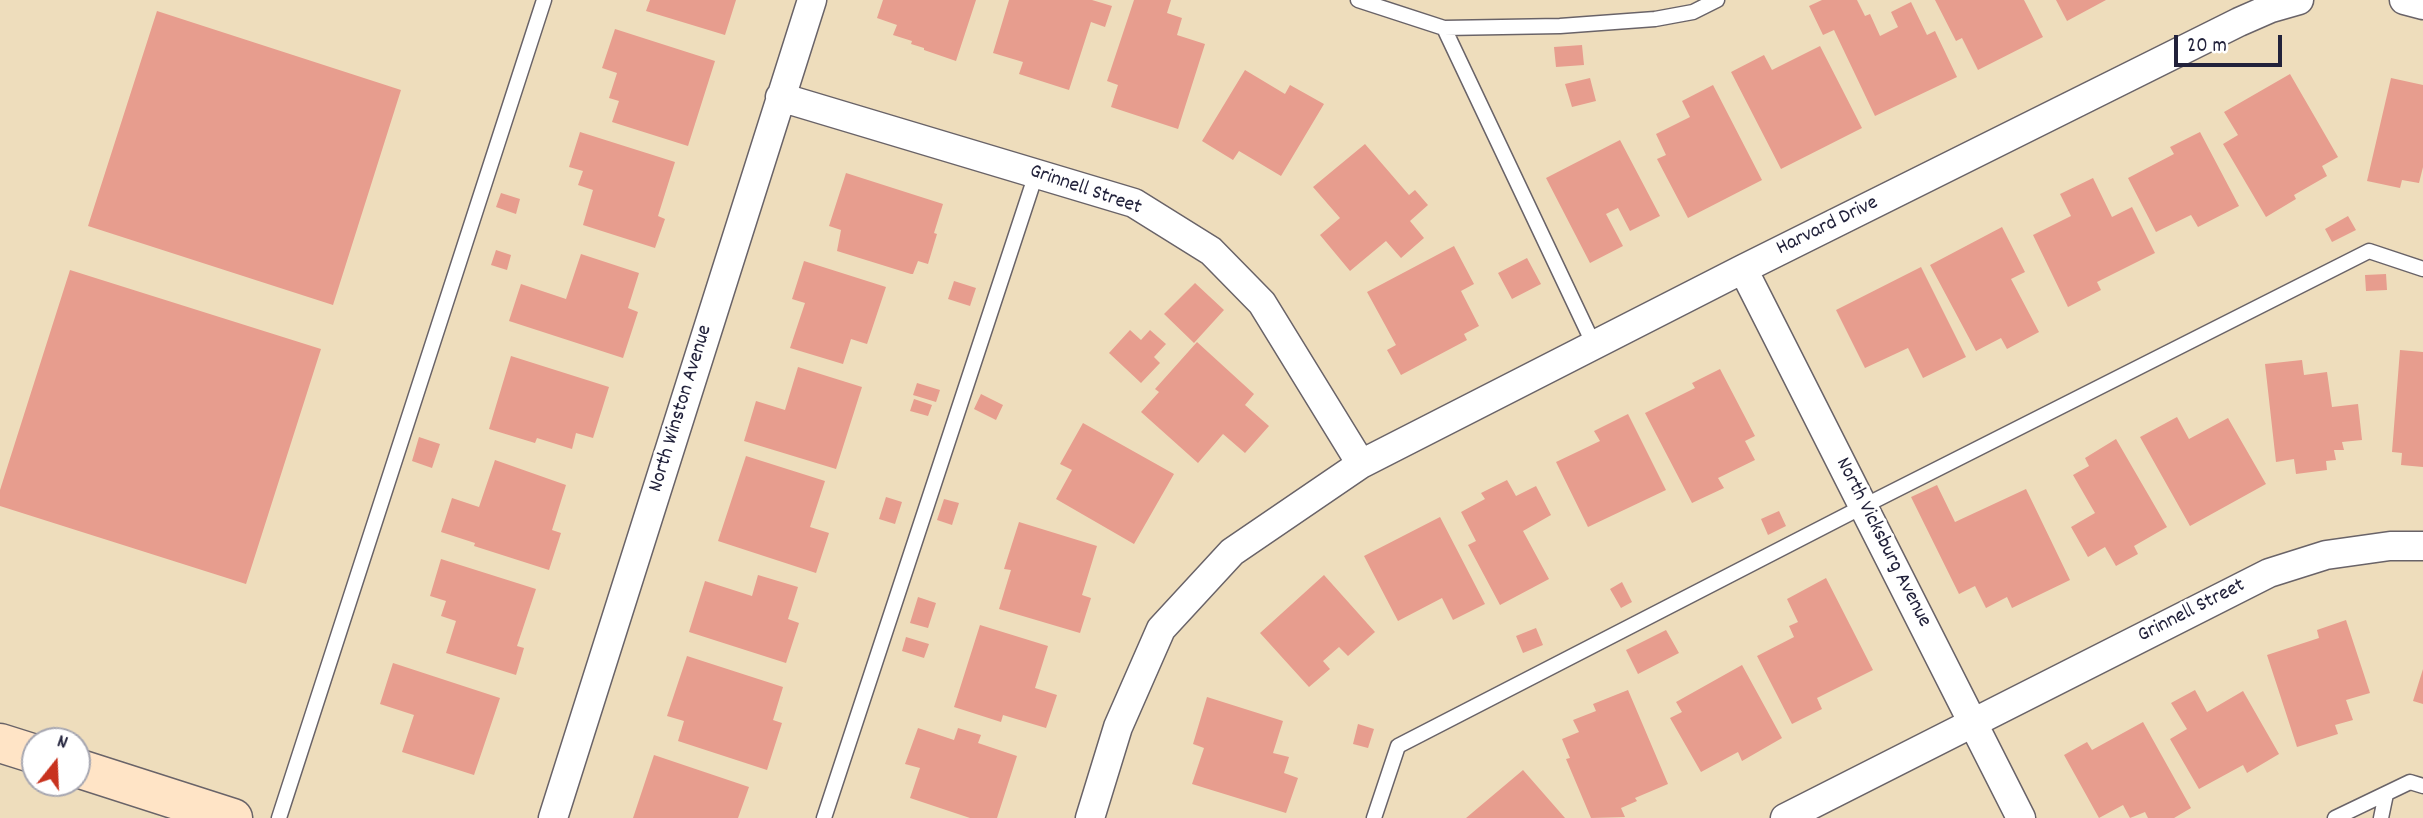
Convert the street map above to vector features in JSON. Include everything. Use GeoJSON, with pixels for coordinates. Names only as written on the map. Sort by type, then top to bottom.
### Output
{"type":"FeatureCollection","features":[{"type":"Feature","properties":{"kind":"main road"},"geometry":{"type":"LineString","coordinates":[[0,743],[21,750]]}},
{"type":"Feature","properties":{"kind":"main road"},"geometry":{"type":"LineString","coordinates":[[91,773],[209,814]]}},
{"type":"Feature","properties":{"kind":"street","name":"North Winston Avenue"},"geometry":{"type":"LineString","coordinates":[[553,818],[812,0]]}},
{"type":"Feature","properties":{"kind":"street","name":"Harvard Drive"},"geometry":{"type":"LineString","coordinates":[[1090,818],[1118,727],[1161,629],[1232,552],[1362,464],[1742,269],[2239,22],[2271,8],[2299,0]]}},
{"type":"Feature","properties":{"kind":"street"},"geometry":{"type":"LineString","coordinates":[[2404,0],[2423,5]]}},
{"type":"Feature","properties":{"kind":"street","name":"Grinnell Street"},"geometry":{"type":"LineString","coordinates":[[780,97],[1134,203],[1211,251],[1262,303],[1362,464]]}},
{"type":"Feature","properties":{"kind":"street","name":"North Vicksburg Avenue"},"geometry":{"type":"LineString","coordinates":[[1742,269],[2021,818]]}},
{"type":"Feature","properties":{"kind":"street","name":"Grinnell Street"},"geometry":{"type":"LineString","coordinates":[[1785,818],[2269,573],[2326,555],[2390,546],[2423,546]]}},
{"type":"Feature","properties":{"kind":"lane"},"geometry":{"type":"LineString","coordinates":[[279,818],[544,0]]}},
{"type":"Feature","properties":{"kind":"lane"},"geometry":{"type":"LineString","coordinates":[[1357,0],[1444,28],[1560,26],[1655,19],[1693,12],[1717,0]]}},
{"type":"Feature","properties":{"kind":"lane"},"geometry":{"type":"LineString","coordinates":[[1444,28],[1594,345]]}},
{"type":"Feature","properties":{"kind":"lane"},"geometry":{"type":"LineString","coordinates":[[824,818],[1036,174]]}},
{"type":"Feature","properties":{"kind":"lane"},"geometry":{"type":"LineString","coordinates":[[1374,818],[1398,746],[1864,506],[2369,251],[2423,269]]}},
{"type":"Feature","properties":{"kind":"lane"},"geometry":{"type":"LineString","coordinates":[[2334,818],[2410,782],[2423,786]]}},
{"type":"Feature","properties":{"kind":"lane"},"geometry":{"type":"LineString","coordinates":[[2381,818],[2386,794]]}},
{"type":"Feature","properties":{"kind":"building"},"geometry":{"type":"Polygon","coordinates":[[[650,0],[736,0],[725,35],[646,11],[650,0]]]}},
{"type":"Feature","properties":{"kind":"building"},"geometry":{"type":"Polygon","coordinates":[[[883,0],[976,0],[956,61],[893,35],[897,25],[877,18],[883,0]]]}},
{"type":"Feature","properties":{"kind":"building"},"geometry":{"type":"Polygon","coordinates":[[[1009,0],[1092,0],[1112,6],[1105,27],[1091,22],[1069,90],[1019,74],[1023,62],[993,53],[1009,0]]]}},
{"type":"Feature","properties":{"kind":"building"},"geometry":{"type":"Polygon","coordinates":[[[1134,0],[1171,0],[1167,13],[1182,18],[1177,35],[1205,44],[1178,129],[1111,107],[1118,85],[1107,81],[1134,0]]]}},
{"type":"Feature","properties":{"kind":"building"},"geometry":{"type":"Polygon","coordinates":[[[1822,0],[1857,0],[1865,16],[1870,14],[1880,36],[1898,27],[1891,12],[1911,2],[1927,35],[1935,31],[1957,77],[1875,116],[1834,30],[1823,35],[1809,6],[1822,0]]]}},
{"type":"Feature","properties":{"kind":"building"},"geometry":{"type":"Polygon","coordinates":[[[1935,0],[2024,0],[2043,37],[1978,70],[1962,38],[1956,41],[1935,0]]]}},
{"type":"Feature","properties":{"kind":"building"},"geometry":{"type":"Polygon","coordinates":[[[2056,0],[2106,0],[2067,21],[2056,0]]]}},
{"type":"Feature","properties":{"kind":"building"},"geometry":{"type":"Polygon","coordinates":[[[157,11],[401,90],[333,305],[88,226],[157,11]]]}},
{"type":"Feature","properties":{"kind":"building"},"geometry":{"type":"Polygon","coordinates":[[[615,29],[715,61],[688,146],[612,122],[619,101],[609,98],[617,73],[602,68],[615,29]]]}},
{"type":"Feature","properties":{"kind":"building"},"geometry":{"type":"Polygon","coordinates":[[[1582,45],[1584,65],[1556,67],[1554,47],[1582,45]]]}},
{"type":"Feature","properties":{"kind":"building"},"geometry":{"type":"Polygon","coordinates":[[[1820,46],[1862,128],[1781,169],[1731,72],[1764,55],[1772,70],[1820,46]]]}},
{"type":"Feature","properties":{"kind":"building"},"geometry":{"type":"Polygon","coordinates":[[[1245,70],[1285,94],[1290,85],[1324,104],[1281,176],[1239,151],[1233,160],[1202,141],[1245,70]]]}},
{"type":"Feature","properties":{"kind":"building"},"geometry":{"type":"Polygon","coordinates":[[[2290,74],[2338,157],[2322,166],[2327,176],[2294,195],[2296,199],[2266,217],[2223,144],[2238,135],[2224,112],[2290,74]]]}},
{"type":"Feature","properties":{"kind":"building"},"geometry":{"type":"Polygon","coordinates":[[[1590,78],[1596,101],[1572,107],[1565,84],[1590,78]]]}},
{"type":"Feature","properties":{"kind":"building"},"geometry":{"type":"Polygon","coordinates":[[[2391,78],[2423,85],[2423,167],[2419,183],[2402,180],[2400,188],[2367,181],[2391,78]]]}},
{"type":"Feature","properties":{"kind":"building"},"geometry":{"type":"Polygon","coordinates":[[[1713,85],[1762,180],[1688,218],[1657,159],[1666,155],[1656,134],[1690,117],[1682,101],[1713,85]]]}},
{"type":"Feature","properties":{"kind":"building"},"geometry":{"type":"Polygon","coordinates":[[[580,132],[675,162],[658,216],[665,219],[655,248],[583,225],[593,190],[578,185],[583,171],[569,167],[580,132]]]}},
{"type":"Feature","properties":{"kind":"building"},"geometry":{"type":"Polygon","coordinates":[[[2200,132],[2239,206],[2198,227],[2191,215],[2156,232],[2128,178],[2174,154],[2170,147],[2200,132]]]}},
{"type":"Feature","properties":{"kind":"building"},"geometry":{"type":"Polygon","coordinates":[[[1620,140],[1660,216],[1630,231],[1618,208],[1606,214],[1623,246],[1590,263],[1546,178],[1620,140]]]}},
{"type":"Feature","properties":{"kind":"building"},"geometry":{"type":"Polygon","coordinates":[[[1365,144],[1409,195],[1415,190],[1428,205],[1410,221],[1424,238],[1401,258],[1386,241],[1350,271],[1320,235],[1340,218],[1313,187],[1365,144]]]}},
{"type":"Feature","properties":{"kind":"building"},"geometry":{"type":"Polygon","coordinates":[[[846,173],[943,204],[928,264],[918,261],[911,274],[837,251],[841,230],[829,226],[846,173]]]}},
{"type":"Feature","properties":{"kind":"building"},"geometry":{"type":"Polygon","coordinates":[[[2093,178],[2112,217],[2132,207],[2155,253],[2097,282],[2101,290],[2068,307],[2033,235],[2071,216],[2060,194],[2093,178]]]}},
{"type":"Feature","properties":{"kind":"building"},"geometry":{"type":"Polygon","coordinates":[[[501,193],[520,199],[516,214],[496,207],[501,193]]]}},
{"type":"Feature","properties":{"kind":"building"},"geometry":{"type":"Polygon","coordinates":[[[2348,216],[2356,230],[2332,242],[2325,229],[2348,216]]]}},
{"type":"Feature","properties":{"kind":"building"},"geometry":{"type":"Polygon","coordinates":[[[2002,227],[2025,272],[2011,279],[2039,332],[2007,349],[2001,338],[1976,351],[1930,265],[2002,227]]]}},
{"type":"Feature","properties":{"kind":"building"},"geometry":{"type":"Polygon","coordinates":[[[1454,246],[1474,284],[1461,291],[1479,326],[1464,334],[1467,340],[1401,375],[1387,350],[1396,345],[1367,292],[1454,246]]]}},
{"type":"Feature","properties":{"kind":"building"},"geometry":{"type":"Polygon","coordinates":[[[496,250],[511,255],[507,270],[491,265],[496,250]]]}},
{"type":"Feature","properties":{"kind":"building"},"geometry":{"type":"Polygon","coordinates":[[[581,254],[639,273],[628,308],[638,312],[623,358],[509,321],[521,284],[566,299],[581,254]]]}},
{"type":"Feature","properties":{"kind":"building"},"geometry":{"type":"Polygon","coordinates":[[[1527,258],[1541,284],[1512,299],[1498,273],[1527,258]]]}},
{"type":"Feature","properties":{"kind":"building"},"geometry":{"type":"Polygon","coordinates":[[[804,261],[886,287],[867,344],[851,339],[843,364],[790,348],[805,303],[792,299],[804,261]]]}},
{"type":"Feature","properties":{"kind":"building"},"geometry":{"type":"Polygon","coordinates":[[[1921,267],[1966,357],[1923,378],[1908,348],[1865,368],[1836,310],[1921,267]]]}},
{"type":"Feature","properties":{"kind":"building"},"geometry":{"type":"Polygon","coordinates":[[[70,270],[321,349],[246,584],[0,506],[0,490],[70,270]]]}},
{"type":"Feature","properties":{"kind":"building"},"geometry":{"type":"Polygon","coordinates":[[[2386,274],[2387,290],[2366,291],[2365,275],[2386,274]]]}},
{"type":"Feature","properties":{"kind":"building"},"geometry":{"type":"Polygon","coordinates":[[[954,281],[976,288],[970,306],[948,299],[954,281]]]}},
{"type":"Feature","properties":{"kind":"building"},"geometry":{"type":"Polygon","coordinates":[[[1195,283],[1224,310],[1194,343],[1164,314],[1195,283]]]}},
{"type":"Feature","properties":{"kind":"building"},"geometry":{"type":"Polygon","coordinates":[[[1130,330],[1141,340],[1150,330],[1166,344],[1154,357],[1160,363],[1141,383],[1109,353],[1130,330]]]}},
{"type":"Feature","properties":{"kind":"building"},"geometry":{"type":"Polygon","coordinates":[[[1197,342],[1254,394],[1245,405],[1269,426],[1245,453],[1223,434],[1198,463],[1141,412],[1159,392],[1155,389],[1197,342]]]}},
{"type":"Feature","properties":{"kind":"building"},"geometry":{"type":"Polygon","coordinates":[[[2400,350],[2423,352],[2423,467],[2401,465],[2402,453],[2392,452],[2400,350]]]}},
{"type":"Feature","properties":{"kind":"building"},"geometry":{"type":"Polygon","coordinates":[[[511,356],[609,387],[593,438],[576,433],[572,449],[537,438],[535,443],[489,429],[511,356]]]}},
{"type":"Feature","properties":{"kind":"building"},"geometry":{"type":"Polygon","coordinates":[[[2302,360],[2304,375],[2327,372],[2332,407],[2358,404],[2362,440],[2342,442],[2344,450],[2334,450],[2336,460],[2326,461],[2327,470],[2296,474],[2294,459],[2276,462],[2265,364],[2302,360]]]}},
{"type":"Feature","properties":{"kind":"building"},"geometry":{"type":"Polygon","coordinates":[[[798,367],[862,387],[836,469],[744,441],[756,401],[785,410],[798,367]]]}},
{"type":"Feature","properties":{"kind":"building"},"geometry":{"type":"Polygon","coordinates":[[[1720,369],[1755,436],[1745,441],[1755,460],[1718,478],[1724,488],[1692,503],[1645,413],[1695,388],[1692,383],[1720,369]]]}},
{"type":"Feature","properties":{"kind":"building"},"geometry":{"type":"Polygon","coordinates":[[[917,383],[940,390],[936,402],[913,395],[917,383]]]}},
{"type":"Feature","properties":{"kind":"building"},"geometry":{"type":"Polygon","coordinates":[[[981,394],[1003,405],[996,420],[974,409],[981,394]]]}},
{"type":"Feature","properties":{"kind":"building"},"geometry":{"type":"Polygon","coordinates":[[[914,399],[932,405],[928,416],[910,411],[914,399]]]}},
{"type":"Feature","properties":{"kind":"building"},"geometry":{"type":"Polygon","coordinates":[[[1628,414],[1666,490],[1588,527],[1556,462],[1600,441],[1594,431],[1628,414]]]}},
{"type":"Feature","properties":{"kind":"building"},"geometry":{"type":"Polygon","coordinates":[[[2177,417],[2189,439],[2228,418],[2266,484],[2190,526],[2140,437],[2177,417]]]}},
{"type":"Feature","properties":{"kind":"building"},"geometry":{"type":"Polygon","coordinates":[[[1083,423],[1174,474],[1134,544],[1056,499],[1072,470],[1060,464],[1083,423]]]}},
{"type":"Feature","properties":{"kind":"building"},"geometry":{"type":"Polygon","coordinates":[[[419,437],[440,444],[432,468],[412,461],[419,437]]]}},
{"type":"Feature","properties":{"kind":"building"},"geometry":{"type":"Polygon","coordinates":[[[2116,439],[2167,527],[2134,546],[2138,554],[2116,566],[2105,547],[2088,557],[2071,527],[2095,513],[2073,475],[2089,466],[2085,458],[2116,439]]]}},
{"type":"Feature","properties":{"kind":"building"},"geometry":{"type":"Polygon","coordinates":[[[746,456],[825,481],[810,527],[829,533],[816,573],[718,541],[746,456]]]}},
{"type":"Feature","properties":{"kind":"building"},"geometry":{"type":"Polygon","coordinates":[[[495,460],[566,485],[552,530],[561,533],[549,570],[474,546],[475,543],[441,532],[452,498],[479,507],[495,460]]]}},
{"type":"Feature","properties":{"kind":"building"},"geometry":{"type":"Polygon","coordinates":[[[1507,480],[1516,496],[1536,486],[1551,515],[1523,531],[1549,579],[1500,605],[1468,545],[1476,541],[1461,512],[1485,499],[1481,493],[1507,480]]]}},
{"type":"Feature","properties":{"kind":"building"},"geometry":{"type":"Polygon","coordinates":[[[1937,485],[1955,522],[2026,489],[2070,580],[2012,608],[2007,597],[1986,608],[1975,586],[1959,594],[1911,497],[1937,485]]]}},
{"type":"Feature","properties":{"kind":"building"},"geometry":{"type":"Polygon","coordinates":[[[886,497],[902,502],[895,524],[879,519],[886,497]]]}},
{"type":"Feature","properties":{"kind":"building"},"geometry":{"type":"Polygon","coordinates":[[[944,499],[959,503],[952,525],[937,520],[944,499]]]}},
{"type":"Feature","properties":{"kind":"building"},"geometry":{"type":"Polygon","coordinates":[[[1779,511],[1786,526],[1768,535],[1761,519],[1779,511]]]}},
{"type":"Feature","properties":{"kind":"building"},"geometry":{"type":"Polygon","coordinates":[[[1440,517],[1485,604],[1453,620],[1442,598],[1398,621],[1364,556],[1440,517]]]}},
{"type":"Feature","properties":{"kind":"building"},"geometry":{"type":"Polygon","coordinates":[[[1019,522],[1097,546],[1082,595],[1091,598],[1080,633],[999,609],[1011,570],[1004,569],[1019,522]]]}},
{"type":"Feature","properties":{"kind":"building"},"geometry":{"type":"Polygon","coordinates":[[[441,559],[536,589],[517,646],[524,648],[516,675],[446,653],[456,621],[441,616],[446,601],[430,596],[441,559]]]}},
{"type":"Feature","properties":{"kind":"building"},"geometry":{"type":"Polygon","coordinates":[[[758,575],[798,587],[788,619],[799,623],[786,663],[689,632],[705,581],[752,596],[758,575]]]}},
{"type":"Feature","properties":{"kind":"building"},"geometry":{"type":"Polygon","coordinates":[[[1324,575],[1375,632],[1348,656],[1339,647],[1323,661],[1330,669],[1309,687],[1260,633],[1324,575]]]}},
{"type":"Feature","properties":{"kind":"building"},"geometry":{"type":"Polygon","coordinates":[[[1826,578],[1873,670],[1817,698],[1822,709],[1792,724],[1757,656],[1794,637],[1789,626],[1798,622],[1787,599],[1826,578]]]}},
{"type":"Feature","properties":{"kind":"building"},"geometry":{"type":"Polygon","coordinates":[[[1622,582],[1632,602],[1621,608],[1610,589],[1622,582]]]}},
{"type":"Feature","properties":{"kind":"building"},"geometry":{"type":"Polygon","coordinates":[[[918,597],[936,603],[928,628],[910,623],[918,597]]]}},
{"type":"Feature","properties":{"kind":"building"},"geometry":{"type":"Polygon","coordinates":[[[2346,620],[2370,693],[2346,700],[2353,720],[2335,725],[2338,734],[2297,747],[2267,655],[2319,638],[2317,630],[2346,620]]]}},
{"type":"Feature","properties":{"kind":"building"},"geometry":{"type":"Polygon","coordinates":[[[980,625],[1048,646],[1035,688],[1057,695],[1046,728],[1003,715],[1001,722],[954,707],[980,625]]]}},
{"type":"Feature","properties":{"kind":"building"},"geometry":{"type":"Polygon","coordinates":[[[1536,628],[1543,645],[1523,653],[1516,636],[1536,628]]]}},
{"type":"Feature","properties":{"kind":"building"},"geometry":{"type":"Polygon","coordinates":[[[1666,630],[1679,653],[1638,674],[1626,650],[1666,630]]]}},
{"type":"Feature","properties":{"kind":"building"},"geometry":{"type":"Polygon","coordinates":[[[906,637],[929,644],[924,658],[902,651],[906,637]]]}},
{"type":"Feature","properties":{"kind":"building"},"geometry":{"type":"Polygon","coordinates":[[[687,656],[783,687],[773,720],[782,723],[767,770],[678,741],[684,721],[667,716],[687,656]]]}},
{"type":"Feature","properties":{"kind":"building"},"geometry":{"type":"Polygon","coordinates":[[[393,663],[500,698],[474,775],[402,752],[414,715],[380,704],[393,663]]]}},
{"type":"Feature","properties":{"kind":"building"},"geometry":{"type":"Polygon","coordinates":[[[1742,665],[1782,738],[1742,761],[1738,752],[1701,772],[1670,718],[1682,712],[1676,702],[1742,665]]]}},
{"type":"Feature","properties":{"kind":"building"},"geometry":{"type":"Polygon","coordinates":[[[2423,669],[2423,704],[2413,701],[2423,669]]]}},
{"type":"Feature","properties":{"kind":"building"},"geometry":{"type":"Polygon","coordinates":[[[1628,690],[1668,784],[1635,798],[1637,801],[1621,808],[1625,817],[1591,818],[1566,759],[1570,758],[1562,739],[1579,732],[1573,720],[1596,711],[1593,704],[1628,690]]]}},
{"type":"Feature","properties":{"kind":"building"},"geometry":{"type":"Polygon","coordinates":[[[2195,690],[2207,712],[2243,691],[2279,754],[2247,773],[2243,765],[2199,789],[2170,739],[2187,729],[2171,703],[2195,690]]]}},
{"type":"Feature","properties":{"kind":"building"},"geometry":{"type":"Polygon","coordinates":[[[1207,697],[1283,721],[1273,753],[1289,757],[1284,773],[1298,778],[1286,813],[1192,784],[1204,748],[1193,744],[1207,697]]]}},
{"type":"Feature","properties":{"kind":"building"},"geometry":{"type":"Polygon","coordinates":[[[2143,722],[2191,808],[2174,818],[2148,818],[2145,812],[2130,818],[2123,805],[2099,818],[2064,755],[2087,742],[2092,750],[2143,722]]]}},
{"type":"Feature","properties":{"kind":"building"},"geometry":{"type":"Polygon","coordinates":[[[1358,724],[1374,729],[1368,748],[1353,744],[1358,724]]]}},
{"type":"Feature","properties":{"kind":"building"},"geometry":{"type":"Polygon","coordinates":[[[918,728],[954,740],[958,728],[981,735],[978,743],[1017,756],[997,818],[970,818],[910,798],[920,768],[905,764],[918,728]]]}},
{"type":"Feature","properties":{"kind":"building"},"geometry":{"type":"Polygon","coordinates":[[[654,755],[749,787],[738,818],[633,818],[654,755]]]}},
{"type":"Feature","properties":{"kind":"building"},"geometry":{"type":"Polygon","coordinates":[[[1523,770],[1565,818],[1466,818],[1523,770]]]}}]}
